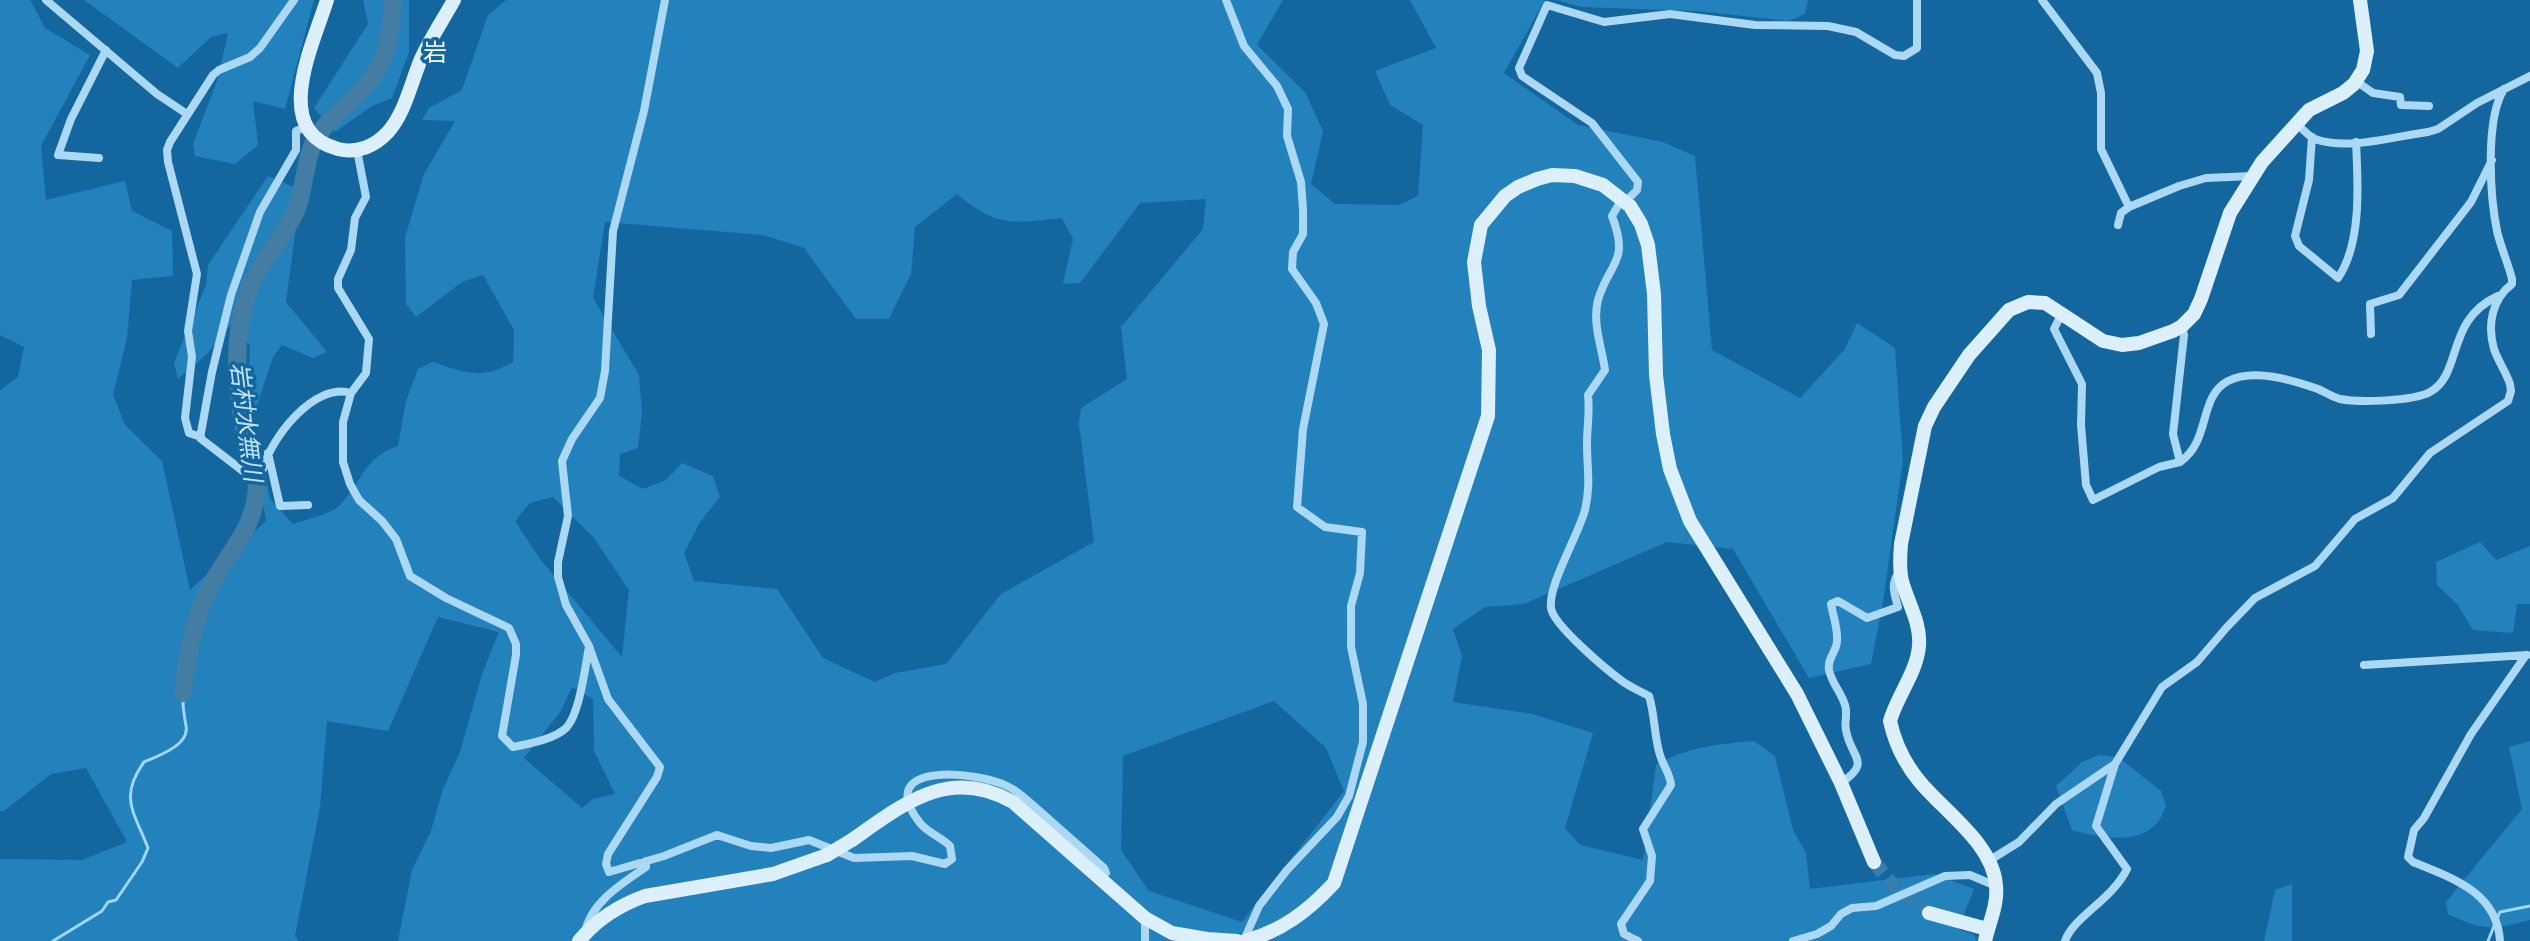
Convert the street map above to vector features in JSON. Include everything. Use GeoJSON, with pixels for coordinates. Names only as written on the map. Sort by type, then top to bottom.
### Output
{"type":"FeatureCollection","features":[{"type":"Feature","properties":{"kind":"street"},"geometry":{"type":"LineString","coordinates":[[46,0],[157,94],[187,114]]}},
{"type":"Feature","properties":{"kind":"street"},"geometry":{"type":"LineString","coordinates":[[294,0],[260,48],[250,57],[219,70],[187,114],[167,150],[197,274],[189,321],[192,357],[185,418],[189,433],[201,437],[248,475],[263,469],[276,438],[314,401],[337,391],[351,393]]}},
{"type":"Feature","properties":{"kind":"street"},"geometry":{"type":"LineString","coordinates":[[327,0],[300,97],[300,112],[308,131],[325,145],[344,151],[357,150],[378,141],[390,130],[422,56],[454,0]]}},
{"type":"Feature","properties":{"kind":"street"},"geometry":{"type":"LineString","coordinates":[[665,0],[644,111],[613,231],[607,354],[600,398],[572,439],[562,461],[568,516],[560,545],[558,577],[570,616],[589,646],[608,699],[660,767],[657,777],[608,854],[606,864],[609,872],[717,835],[751,846],[771,848],[809,840],[854,858],[912,856],[941,865],[949,862],[952,853],[950,846],[921,824],[910,802]]}},
{"type":"Feature","properties":{"kind":"street"},"geometry":{"type":"LineString","coordinates":[[1226,0],[1244,46],[1277,86],[1288,109],[1287,136],[1301,182],[1303,209],[1303,234],[1293,252],[1292,269],[1316,303],[1324,324],[1303,429],[1297,507],[1325,527],[1362,532],[1360,573],[1351,606],[1351,647],[1363,704],[1363,742],[1349,796],[1337,817],[1287,870],[1259,906],[1244,941]]}},
{"type":"Feature","properties":{"kind":"street"},"geometry":{"type":"LineString","coordinates":[[1638,941],[1624,934],[1621,924],[1650,881],[1652,856],[1643,829],[1671,785],[1660,755],[1652,707],[1649,696],[1623,682],[1557,622],[1550,604],[1585,509],[1590,473],[1588,395],[1605,370],[1597,331],[1598,301],[1618,260],[1619,234],[1612,216],[1624,200],[1637,190],[1638,182],[1592,123],[1522,76],[1519,68],[1547,5],[1604,22],[1670,14],[1755,25],[1828,26],[1856,32],[1895,55],[1904,56],[1917,48],[1917,0]]}},
{"type":"Feature","properties":{"kind":"street"},"geometry":{"type":"LineString","coordinates":[[2042,0],[2097,73],[2101,93],[2103,157],[2129,207]]}},
{"type":"Feature","properties":{"kind":"street"},"geometry":{"type":"LineString","coordinates":[[1929,913],[1986,935],[1995,907],[1996,886],[1990,860],[1952,813],[1921,782],[1902,755],[1890,721],[1917,659],[1919,645],[1919,629],[1901,570],[1901,544],[1925,426],[1944,390],[1969,355],[2009,310],[2020,304],[2045,303],[2103,341],[2122,345],[2139,343],[2182,326],[2194,314],[2201,299],[2230,213],[2262,162],[2296,123],[2318,104],[2343,93],[2363,70],[2367,51],[2360,0]]}},
{"type":"Feature","properties":{"kind":"street"},"geometry":{"type":"LineString","coordinates":[[99,158],[58,155],[71,119],[106,50]]}},
{"type":"Feature","properties":{"kind":"street"},"geometry":{"type":"LineString","coordinates":[[2296,123],[2312,137],[2356,142],[2438,129],[2530,76]]}},
{"type":"Feature","properties":{"kind":"street"},"geometry":{"type":"LineString","coordinates":[[2356,81],[2373,93],[2400,97],[2401,105],[2429,106]]}},
{"type":"Feature","properties":{"kind":"street"},"geometry":{"type":"LineString","coordinates":[[2062,313],[2054,329],[2082,384],[2081,425],[2086,485],[2093,500],[2159,467],[2180,462],[2195,449],[2210,403],[2218,389],[2245,375],[2271,377],[2342,399],[2407,400],[2433,390],[2446,374],[2469,316],[2512,284],[2494,213],[2493,114],[2504,89]]}},
{"type":"Feature","properties":{"kind":"street"},"geometry":{"type":"LineString","coordinates":[[201,437],[220,336],[248,244],[260,212],[296,150],[296,131],[308,131]]}},
{"type":"Feature","properties":{"kind":"street"},"geometry":{"type":"LineString","coordinates":[[2312,137],[2309,180],[2295,236],[2299,246],[2338,278],[2356,227],[2356,142]]}},
{"type":"Feature","properties":{"kind":"street"},"geometry":{"type":"LineString","coordinates":[[357,150],[366,197],[355,218],[351,250],[338,279],[338,288],[369,339],[366,373],[351,393],[342,444],[347,473],[359,500],[382,521],[401,547],[410,576],[467,609],[509,628],[516,644],[516,655],[502,736],[513,747],[558,734],[567,727],[577,701],[589,646]]}},
{"type":"Feature","properties":{"kind":"street"},"geometry":{"type":"LineString","coordinates":[[2371,334],[2370,304],[2399,295],[2471,202],[2492,159]]}},
{"type":"Feature","properties":{"kind":"street"},"geometry":{"type":"LineString","coordinates":[[1244,941],[1284,927],[1316,903],[1334,883],[1488,416],[1489,350],[1479,306],[1474,262],[1481,225],[1496,205],[1518,187],[1552,175],[1589,179],[1624,200],[1641,224],[1648,245],[1654,294],[1656,375],[1670,469],[1690,521],[1797,694],[1841,783],[1874,862]]}},
{"type":"Feature","properties":{"kind":"street"},"geometry":{"type":"LineString","coordinates":[[2118,225],[2121,213],[2129,207],[2206,178],[2254,176]]}},
{"type":"Feature","properties":{"kind":"street"},"geometry":{"type":"LineString","coordinates":[[2065,941],[2069,930],[2114,891],[2127,869],[2096,826],[2115,764],[2162,687],[2197,662],[2255,598],[2315,566],[2355,519],[2393,498],[2430,453],[2508,401],[2510,384],[2493,345],[2493,312],[2498,296]]}},
{"type":"Feature","properties":{"kind":"street"},"geometry":{"type":"LineString","coordinates":[[2180,462],[2173,434],[2184,335],[2182,326]]}},
{"type":"Feature","properties":{"kind":"street"},"geometry":{"type":"LineString","coordinates":[[268,453],[280,506],[308,505]]}},
{"type":"Feature","properties":{"kind":"street"},"geometry":{"type":"LineString","coordinates":[[1841,783],[1857,771],[1859,763],[1846,730],[1846,705],[1836,689],[1829,668],[1830,656],[1838,645],[1831,604],[1838,601],[1867,618],[1898,607],[1893,585],[1901,570]]}},
{"type":"Feature","properties":{"kind":"street"},"geometry":{"type":"LineString","coordinates":[[2364,665],[2528,655]]}},
{"type":"Feature","properties":{"kind":"street"},"geometry":{"type":"LineString","coordinates":[[2500,941],[2496,920],[2482,896],[2467,884],[2408,857],[2414,830],[2424,818],[2471,734],[2528,655]]}},
{"type":"Feature","properties":{"kind":"street"},"geometry":{"type":"LineString","coordinates":[[1990,860],[2019,842],[2056,804],[2115,764]]}},
{"type":"Feature","properties":{"kind":"street"},"geometry":{"type":"LineString","coordinates":[[582,937],[612,912],[645,896],[773,874],[827,855],[910,802],[947,788],[977,787],[996,792],[1034,819],[1145,918],[1172,933],[1237,941]]}},
{"type":"Feature","properties":{"kind":"street"},"geometry":{"type":"LineString","coordinates":[[582,937],[590,915],[622,883],[646,867],[646,861]]}},
{"type":"Feature","properties":{"kind":"street"},"geometry":{"type":"LineString","coordinates":[[1793,941],[1817,934],[1852,908],[1876,906],[1945,876],[1970,875],[1996,886]]}},
{"type":"Feature","properties":{"kind":"street"},"geometry":{"type":"LineString","coordinates":[[1145,918],[1145,941]]}},
{"type":"Feature","properties":{"kind":"shaded area"},"geometry":{"type":"Polygon","coordinates":[[[0,0],[30,0],[45,28],[90,55],[41,146],[46,200],[125,181],[132,211],[172,231],[173,276],[132,280],[127,338],[113,395],[125,425],[162,461],[190,590],[266,521],[247,404],[250,346],[233,322],[206,355],[178,379],[174,363],[206,285],[208,265],[268,176],[301,190],[286,302],[327,352],[313,358],[282,345],[273,357],[254,414],[270,499],[293,524],[336,508],[371,463],[398,446],[406,401],[418,369],[433,362],[464,372],[483,373],[513,362],[514,330],[483,275],[462,282],[416,317],[406,304],[405,237],[424,174],[455,121],[422,120],[429,108],[462,90],[488,15],[506,0],[1283,0],[1257,45],[1305,92],[1323,131],[1311,184],[1335,204],[1399,205],[1418,196],[1423,125],[1390,105],[1375,71],[1436,48],[1410,0],[1545,0],[1504,73],[1578,125],[1663,142],[1695,156],[1712,350],[1800,398],[1845,349],[1857,323],[1895,348],[1903,460],[1871,664],[1809,678],[1733,549],[1667,542],[1524,604],[1485,607],[1453,629],[1462,656],[1453,702],[1532,714],[1593,733],[1565,828],[1580,845],[1643,860],[1656,765],[1691,750],[1754,741],[1775,756],[1793,830],[1806,853],[1810,889],[1934,874],[1974,889],[1958,929],[1974,935],[1977,941],[398,941],[412,870],[431,831],[443,789],[460,752],[482,674],[499,632],[438,617],[388,731],[327,721],[320,807],[295,936],[299,941],[0,941],[0,859],[82,860],[127,842],[86,768],[51,774],[0,811],[0,390],[18,377],[24,347],[0,335],[0,0]],[[957,194],[915,227],[911,274],[889,319],[856,319],[804,248],[763,235],[605,222],[593,298],[639,375],[642,412],[638,448],[620,454],[619,476],[643,489],[666,480],[682,463],[713,476],[720,497],[700,522],[684,553],[694,581],[777,589],[823,658],[875,682],[895,673],[946,664],[1001,594],[1094,542],[1079,424],[1081,408],[1127,379],[1121,327],[1203,229],[1206,199],[1140,203],[1080,283],[1063,284],[1073,239],[1062,218],[1006,221],[983,213],[957,194]],[[553,497],[530,503],[515,521],[540,559],[622,657],[629,590],[594,538],[553,497]],[[572,687],[561,711],[524,758],[582,808],[593,799],[615,794],[594,751],[593,699],[572,687]],[[1274,701],[1123,756],[1121,850],[1149,891],[1242,922],[1344,791],[1326,748],[1274,701]]]}},
{"type":"Feature","properties":{"kind":"shaded area"},"geometry":{"type":"Polygon","coordinates":[[[84,0],[314,0],[285,109],[253,101],[258,145],[235,164],[195,156],[193,144],[218,78],[228,33],[211,37],[178,68],[84,0]]]}},
{"type":"Feature","properties":{"kind":"shaded area"},"geometry":{"type":"Polygon","coordinates":[[[363,0],[409,0],[409,52],[392,98],[372,106],[335,132],[314,108],[368,24],[363,0]]]}},
{"type":"Feature","properties":{"kind":"shaded area"},"geometry":{"type":"Polygon","coordinates":[[[1556,0],[1808,0],[1805,14],[1789,21],[1697,11],[1581,7],[1556,0]]]}},
{"type":"Feature","properties":{"kind":"shaded area"},"geometry":{"type":"Polygon","coordinates":[[[2480,542],[2496,560],[2530,546],[2530,604],[2517,604],[2513,633],[2473,630],[2458,605],[2437,585],[2436,562],[2480,542]]]}},
{"type":"Feature","properties":{"kind":"shaded area"},"geometry":{"type":"Polygon","coordinates":[[[2530,741],[2530,920],[2497,927],[2471,924],[2448,914],[2446,902],[2522,809],[2509,747],[2530,741]]]}},
{"type":"Feature","properties":{"kind":"shaded area"},"geometry":{"type":"Polygon","coordinates":[[[2099,755],[2118,757],[2161,791],[2166,806],[2149,830],[2139,835],[2117,838],[2072,830],[2056,786],[2082,762],[2099,755]]]}},
{"type":"Feature","properties":{"kind":"shaded area"},"geometry":{"type":"Polygon","coordinates":[[[2292,884],[2292,941],[2264,941],[2275,890],[2292,884]]]}},
{"type":"Feature","properties":{"kind":"waterway","name":"岩村水無川"},"geometry":{"type":"LineString","coordinates":[[183,693],[199,614],[209,589],[248,525],[256,497],[257,474],[245,433],[238,381],[237,347],[247,296],[256,275],[297,208],[317,136],[362,90],[384,56],[393,0]]}},
{"type":"Feature","properties":{"kind":"waterway","name":"岩村水無川"},"geometry":{"type":"LineString","coordinates":[[53,941],[102,911],[108,902],[116,900],[142,862],[148,848],[131,805],[132,786],[144,762],[172,749],[183,739],[186,733],[183,693]]}},
{"type":"Feature","properties":{"kind":"waterway"},"geometry":{"type":"LineString","coordinates":[[2497,919],[2500,912],[2530,906]]}},
{"type":"Feature","properties":{"kind":"waterway"},"geometry":{"type":"LineString","coordinates":[[2488,941],[2494,926]]}},
{"type":"Feature","properties":{"kind":"tunnel"},"geometry":{"type":"LineString","coordinates":[[1874,862],[1894,886],[1929,913]]}},
{"type":"Feature","properties":{"kind":"district","name":"岩"},"geometry":{"type":"Point","coordinates":[435,53]}}]}
